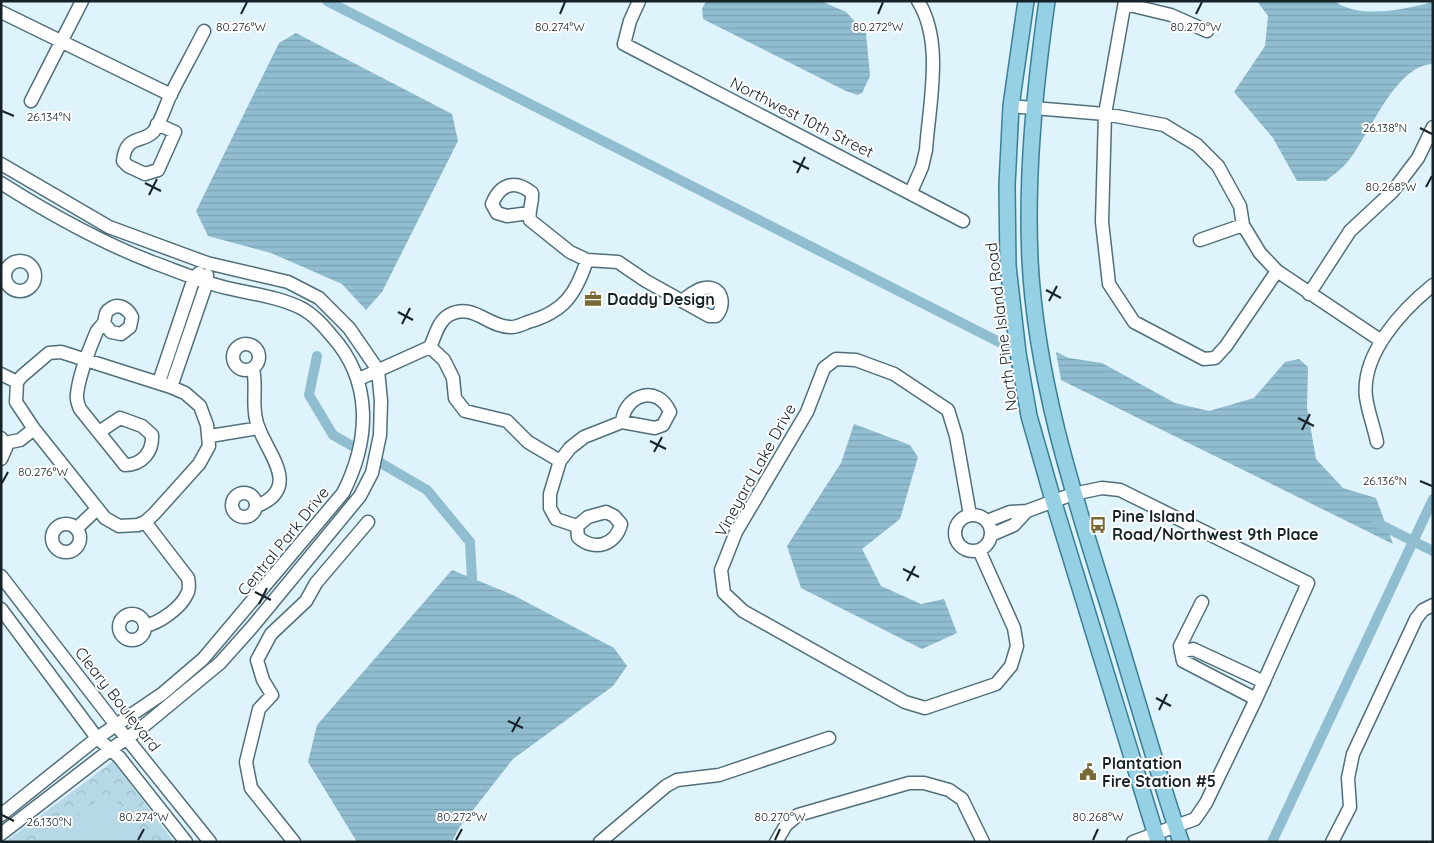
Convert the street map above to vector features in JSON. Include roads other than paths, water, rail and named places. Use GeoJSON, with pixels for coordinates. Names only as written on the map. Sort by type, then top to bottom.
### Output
{"type":"FeatureCollection","features":[{"type":"Feature","properties":{"kind":"main road","name":"North Pine Island Road"},"geometry":{"type":"LineString","coordinates":[[1026,1],[1011,106],[1006,185],[1008,266],[1018,352],[1029,416],[1156,838]]}},
{"type":"Feature","properties":{"kind":"main road"},"geometry":{"type":"LineString","coordinates":[[1047,1],[1033,108],[1030,173],[1030,261],[1040,348],[1053,416],[1073,494],[1181,842]]}},
{"type":"Feature","properties":{"kind":"street"},"geometry":{"type":"LineString","coordinates":[[5,1],[1,10],[171,95]]}},
{"type":"Feature","properties":{"kind":"street"},"geometry":{"type":"LineString","coordinates":[[31,101],[82,1]]}},
{"type":"Feature","properties":{"kind":"street","name":"Northwest 10th Street"},"geometry":{"type":"LineString","coordinates":[[639,1],[630,21],[624,44],[964,221]]}},
{"type":"Feature","properties":{"kind":"street"},"geometry":{"type":"LineString","coordinates":[[911,192],[922,167],[926,150],[934,45],[926,13],[918,1]]}},
{"type":"Feature","properties":{"kind":"street"},"geometry":{"type":"LineString","coordinates":[[1207,31],[1170,15],[1125,3],[1105,114],[1102,222],[1109,284],[1134,322],[1204,359],[1215,358],[1226,346],[1277,271]]}},
{"type":"Feature","properties":{"kind":"street"},"geometry":{"type":"LineString","coordinates":[[158,124],[204,31]]}},
{"type":"Feature","properties":{"kind":"street"},"geometry":{"type":"LineString","coordinates":[[1011,106],[1105,114],[1164,125],[1197,145],[1218,166],[1240,206],[1243,226],[1260,252],[1277,271],[1380,340]]}},
{"type":"Feature","properties":{"kind":"street"},"geometry":{"type":"LineString","coordinates":[[1309,294],[1350,231],[1394,191],[1418,158],[1433,127]]}},
{"type":"Feature","properties":{"kind":"street"},"geometry":{"type":"LineString","coordinates":[[1,164],[109,227],[207,263],[288,282],[319,298],[349,328],[378,370]]}},
{"type":"Feature","properties":{"kind":"street","name":"Central Park Drive"},"geometry":{"type":"LineString","coordinates":[[1,183],[59,219],[112,246],[194,278],[273,297],[303,309],[317,318],[343,347],[359,378],[362,402],[362,435],[354,471],[343,493],[203,659],[162,694],[97,738],[1,815]]}},
{"type":"Feature","properties":{"kind":"street"},"geometry":{"type":"LineString","coordinates":[[529,213],[530,220],[570,252],[587,260],[618,262],[646,281],[683,300]]}},
{"type":"Feature","properties":{"kind":"street"},"geometry":{"type":"LineString","coordinates":[[1200,240],[1243,226]]}},
{"type":"Feature","properties":{"kind":"street"},"geometry":{"type":"LineString","coordinates":[[359,378],[430,348],[441,323],[449,315],[458,312],[479,314],[492,323],[510,328],[547,317],[573,294],[587,260]]}},
{"type":"Feature","properties":{"kind":"street"},"geometry":{"type":"LineString","coordinates":[[159,382],[194,278],[207,263]]}},
{"type":"Feature","properties":{"kind":"street"},"geometry":{"type":"LineString","coordinates":[[172,387],[207,282],[207,263]]}},
{"type":"Feature","properties":{"kind":"street"},"geometry":{"type":"LineString","coordinates":[[1377,442],[1366,396],[1370,367],[1380,340],[1433,285]]}},
{"type":"Feature","properties":{"kind":"street"},"geometry":{"type":"LineString","coordinates":[[98,432],[77,403],[76,395],[98,329],[104,323]]}},
{"type":"Feature","properties":{"kind":"street"},"geometry":{"type":"LineString","coordinates":[[430,348],[444,360],[453,378],[455,398],[465,411],[507,421],[528,442],[560,461]]}},
{"type":"Feature","properties":{"kind":"street"},"geometry":{"type":"LineString","coordinates":[[61,352],[88,360],[172,387],[185,393],[200,406],[210,436],[209,446],[199,464],[145,522],[119,526],[97,509],[34,429],[16,402],[17,382],[49,353],[61,352]]}},
{"type":"Feature","properties":{"kind":"street","name":"Vineyard Lake Drive"},"geometry":{"type":"LineString","coordinates":[[970,515],[956,436],[948,410],[894,374],[856,360],[836,359],[824,368],[807,412],[736,532],[721,570],[724,593],[743,612],[906,702],[925,708],[996,684],[1011,666],[1017,646],[1014,628],[979,550]]}},
{"type":"Feature","properties":{"kind":"street"},"geometry":{"type":"LineString","coordinates":[[253,368],[256,380],[256,421],[278,464],[279,477],[272,497],[257,506]]}},
{"type":"Feature","properties":{"kind":"street","name":"Central Park Drive"},"geometry":{"type":"LineString","coordinates":[[1,834],[127,738],[220,663],[253,626],[360,496],[372,473],[380,435],[378,370]]}},
{"type":"Feature","properties":{"kind":"street"},"geometry":{"type":"LineString","coordinates":[[1,374],[17,382]]}},
{"type":"Feature","properties":{"kind":"street"},"geometry":{"type":"LineString","coordinates":[[577,526],[556,519],[550,508],[550,494],[560,461],[570,448],[584,437],[622,422]]}},
{"type":"Feature","properties":{"kind":"street"},"geometry":{"type":"LineString","coordinates":[[210,436],[259,428]]}},
{"type":"Feature","properties":{"kind":"street"},"geometry":{"type":"LineString","coordinates":[[1,459],[6,453],[3,441],[20,440],[34,429]]}},
{"type":"Feature","properties":{"kind":"street"},"geometry":{"type":"LineString","coordinates":[[987,521],[1010,512],[1026,511],[1073,494],[1102,488],[1120,490],[1308,583],[1264,682],[1206,803],[1195,819],[1176,826],[1156,838],[1133,842]]}},
{"type":"Feature","properties":{"kind":"street"},"geometry":{"type":"LineString","coordinates":[[77,528],[97,509]]}},
{"type":"Feature","properties":{"kind":"street"},"geometry":{"type":"LineString","coordinates":[[991,535],[1014,525],[1026,511]]}},
{"type":"Feature","properties":{"kind":"street"},"geometry":{"type":"LineString","coordinates":[[970,515],[976,515],[987,521],[991,535],[988,543],[979,550],[967,550],[958,543],[956,537],[957,526],[960,520],[970,515]]}},
{"type":"Feature","properties":{"kind":"street"},"geometry":{"type":"LineString","coordinates":[[145,522],[188,578],[189,586],[188,593],[183,600],[156,624],[145,626]]}},
{"type":"Feature","properties":{"kind":"street"},"geometry":{"type":"LineString","coordinates":[[294,842],[250,788],[246,762],[259,709],[272,694],[263,680],[257,660],[271,634],[306,601],[316,583],[368,522]]}},
{"type":"Feature","properties":{"kind":"street","name":"Cleary Boulevard"},"geometry":{"type":"LineString","coordinates":[[1,576],[116,725],[210,842]]}},
{"type":"Feature","properties":{"kind":"street"},"geometry":{"type":"LineString","coordinates":[[1202,602],[1180,646],[1183,662],[1256,699]]}},
{"type":"Feature","properties":{"kind":"street"},"geometry":{"type":"LineString","coordinates":[[1332,842],[1350,807],[1348,778],[1353,754],[1416,620],[1423,610],[1433,605]]}},
{"type":"Feature","properties":{"kind":"street"},"geometry":{"type":"LineString","coordinates":[[1,609],[97,738],[119,757],[186,842]]}},
{"type":"Feature","properties":{"kind":"street"},"geometry":{"type":"LineString","coordinates":[[1182,652],[1193,649],[1264,682]]}},
{"type":"Feature","properties":{"kind":"street"},"geometry":{"type":"LineString","coordinates":[[600,842],[666,786],[677,780],[719,775],[829,738]]}},
{"type":"Feature","properties":{"kind":"street"},"geometry":{"type":"LineString","coordinates":[[776,842],[786,825],[798,815],[909,782],[936,785],[949,790],[962,799],[983,842]]}},
{"type":"Feature","properties":{"kind":"waterway"},"geometry":{"type":"LineString","coordinates":[[327,1],[1007,346]]}},
{"type":"Feature","properties":{"kind":"waterway"},"geometry":{"type":"LineString","coordinates":[[317,356],[309,395],[333,435],[354,447]]}},
{"type":"Feature","properties":{"kind":"waterway"},"geometry":{"type":"LineString","coordinates":[[379,462],[427,490],[470,542],[472,579]]}},
{"type":"Feature","properties":{"kind":"waterway"},"geometry":{"type":"LineString","coordinates":[[1272,842],[1433,499]]}},
{"type":"Feature","properties":{"kind":"waterway"},"geometry":{"type":"LineString","coordinates":[[1377,523],[1433,551]]}},
{"type":"Feature","properties":{"kind":"place","name":"Daddy Design"},"geometry":{"type":"Point","coordinates":[593,299]}},
{"type":"Feature","properties":{"kind":"place","name":"Pine Island Road/Northwest 9th Place"},"geometry":{"type":"Point","coordinates":[1098,525]}},
{"type":"Feature","properties":{"kind":"place","name":"Plantation Fire Station #5"},"geometry":{"type":"Point","coordinates":[1088,772]}}]}
